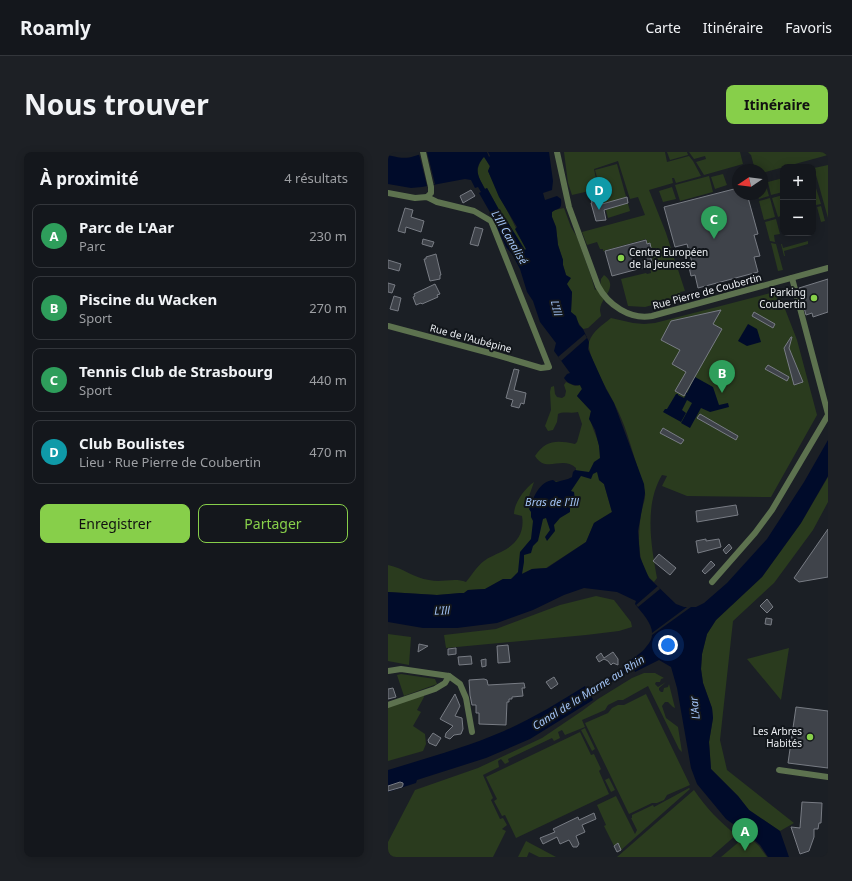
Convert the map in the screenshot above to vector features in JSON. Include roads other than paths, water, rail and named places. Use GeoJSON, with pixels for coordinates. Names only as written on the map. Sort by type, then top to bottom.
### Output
{"type":"FeatureCollection","features":[{"type":"Feature","properties":{"kind":"street"},"geometry":{"type":"LineString","coordinates":[[388,193],[415,198],[427,197],[431,193],[431,187],[422,152]]}},
{"type":"Feature","properties":{"kind":"street","name":"Rue Pierre de Coubertin"},"geometry":{"type":"LineString","coordinates":[[557,152],[569,207],[598,286],[608,301],[621,310],[634,316],[652,316],[828,268]]}},
{"type":"Feature","properties":{"kind":"street","name":"Rue de l'Aubépine"},"geometry":{"type":"LineString","coordinates":[[388,326],[541,368],[549,367],[491,221],[474,211],[437,202],[427,197]]}},
{"type":"Feature","properties":{"kind":"street"},"geometry":{"type":"LineString","coordinates":[[712,582],[755,533],[772,510],[828,414],[792,278]]}},
{"type":"Feature","properties":{"kind":"street"},"geometry":{"type":"LineString","coordinates":[[388,671],[401,669],[449,676],[460,684],[466,698],[472,732]]}},
{"type":"Feature","properties":{"kind":"street"},"geometry":{"type":"LineString","coordinates":[[388,704],[435,689],[445,683],[449,676]]}},
{"type":"Feature","properties":{"kind":"street"},"geometry":{"type":"LineString","coordinates":[[779,770],[828,776]]}},
{"type":"Feature","properties":{"kind":"water"},"geometry":{"type":"Polygon","coordinates":[[[427,152],[487,152],[489,157],[488,152],[549,152],[553,181],[552,190],[543,193],[545,200],[557,196],[561,199],[560,208],[552,212],[552,217],[556,227],[558,245],[566,275],[571,278],[567,284],[572,292],[571,312],[576,316],[579,325],[583,329],[589,342],[588,349],[614,403],[644,484],[645,493],[638,531],[640,557],[649,578],[676,604],[684,607],[696,607],[704,603],[727,583],[767,539],[804,482],[828,440],[828,476],[801,523],[762,577],[716,620],[707,634],[702,654],[701,669],[703,683],[712,708],[713,718],[709,742],[711,769],[738,796],[749,810],[780,831],[789,857],[768,857],[760,845],[726,819],[697,784],[691,768],[677,688],[671,667],[659,660],[635,672],[633,668],[591,695],[593,700],[530,739],[486,758],[417,780],[416,783],[388,792],[388,770],[490,737],[535,716],[585,686],[588,691],[630,664],[629,661],[644,649],[650,641],[652,635],[650,624],[635,604],[636,601],[617,592],[584,588],[564,595],[533,610],[497,623],[457,628],[423,628],[388,622],[388,592],[437,595],[464,593],[468,590],[485,589],[503,579],[511,579],[518,572],[520,552],[531,539],[533,521],[529,509],[538,490],[548,481],[553,480],[556,482],[572,477],[575,470],[589,472],[594,462],[600,458],[595,430],[589,419],[591,411],[577,396],[582,389],[580,385],[570,384],[564,378],[570,373],[554,351],[556,343],[540,322],[533,301],[527,292],[520,269],[512,254],[506,247],[497,227],[499,225],[497,220],[495,221],[479,193],[481,192],[478,187],[475,188],[471,180],[465,179],[411,188],[388,184],[388,155],[404,158],[427,152]],[[484,157],[478,169],[480,180],[485,189],[487,188],[503,217],[501,218],[504,223],[507,221],[525,250],[526,249],[515,229],[517,227],[499,197],[488,171],[490,166],[484,157]],[[597,472],[593,474],[591,479],[581,476],[571,491],[574,492],[575,500],[570,504],[570,512],[560,518],[554,525],[555,531],[547,541],[545,537],[550,530],[546,518],[543,519],[538,541],[533,546],[531,553],[524,555],[522,574],[532,569],[547,568],[586,542],[594,523],[612,512],[604,484],[599,480],[597,472]]]}},
{"type":"Feature","properties":{"kind":"water"},"geometry":{"type":"Polygon","coordinates":[[[748,324],[757,329],[761,342],[747,346],[738,341],[748,324]]]}},
{"type":"Feature","properties":{"kind":"water"},"geometry":{"type":"Polygon","coordinates":[[[695,377],[713,387],[719,405],[728,403],[729,407],[710,412],[701,408],[690,428],[681,423],[692,403],[687,400],[682,410],[686,413],[681,422],[663,412],[667,409],[676,394],[684,398],[686,395],[684,394],[686,392],[687,393],[695,377]]]}},
{"type":"Feature","properties":{"kind":"place","name":"Club Boulistes"},"geometry":{"type":"Point","coordinates":[599,210]}},
{"type":"Feature","properties":{"kind":"place","name":"Tennis Club de Strasbourg"},"geometry":{"type":"Point","coordinates":[714,239]}},
{"type":"Feature","properties":{"kind":"place","name":"Centre Européen de la Jeunesse"},"geometry":{"type":"Point","coordinates":[621,258]}},
{"type":"Feature","properties":{"kind":"place","name":"Parking Coubertin"},"geometry":{"type":"Point","coordinates":[814,298]}},
{"type":"Feature","properties":{"kind":"place","name":"Piscine du Wacken"},"geometry":{"type":"Point","coordinates":[722,393]}},
{"type":"Feature","properties":{"kind":"place","name":"Les Arbres Habités"},"geometry":{"type":"Point","coordinates":[810,737]}},
{"type":"Feature","properties":{"kind":"place","name":"Parc de L'Aar"},"geometry":{"type":"Point","coordinates":[745,851]}},
{"type":"Feature","properties":{"kind":"water label","name":"L'Ill Canalisé"},"geometry":{"type":"Point","coordinates":[510,237]}},
{"type":"Feature","properties":{"kind":"water label","name":"L'Ill"},"geometry":{"type":"Point","coordinates":[557,308]}},
{"type":"Feature","properties":{"kind":"water label","name":"Bras de l'Ill"},"geometry":{"type":"Point","coordinates":[552,501]}},
{"type":"Feature","properties":{"kind":"water label","name":"L'Ill"},"geometry":{"type":"Point","coordinates":[442,610]}},
{"type":"Feature","properties":{"kind":"water label","name":"Canal de la Marne au Rhin"},"geometry":{"type":"Point","coordinates":[588,692]}},
{"type":"Feature","properties":{"kind":"water label","name":"L'Aar"},"geometry":{"type":"Point","coordinates":[694,708]}}]}
